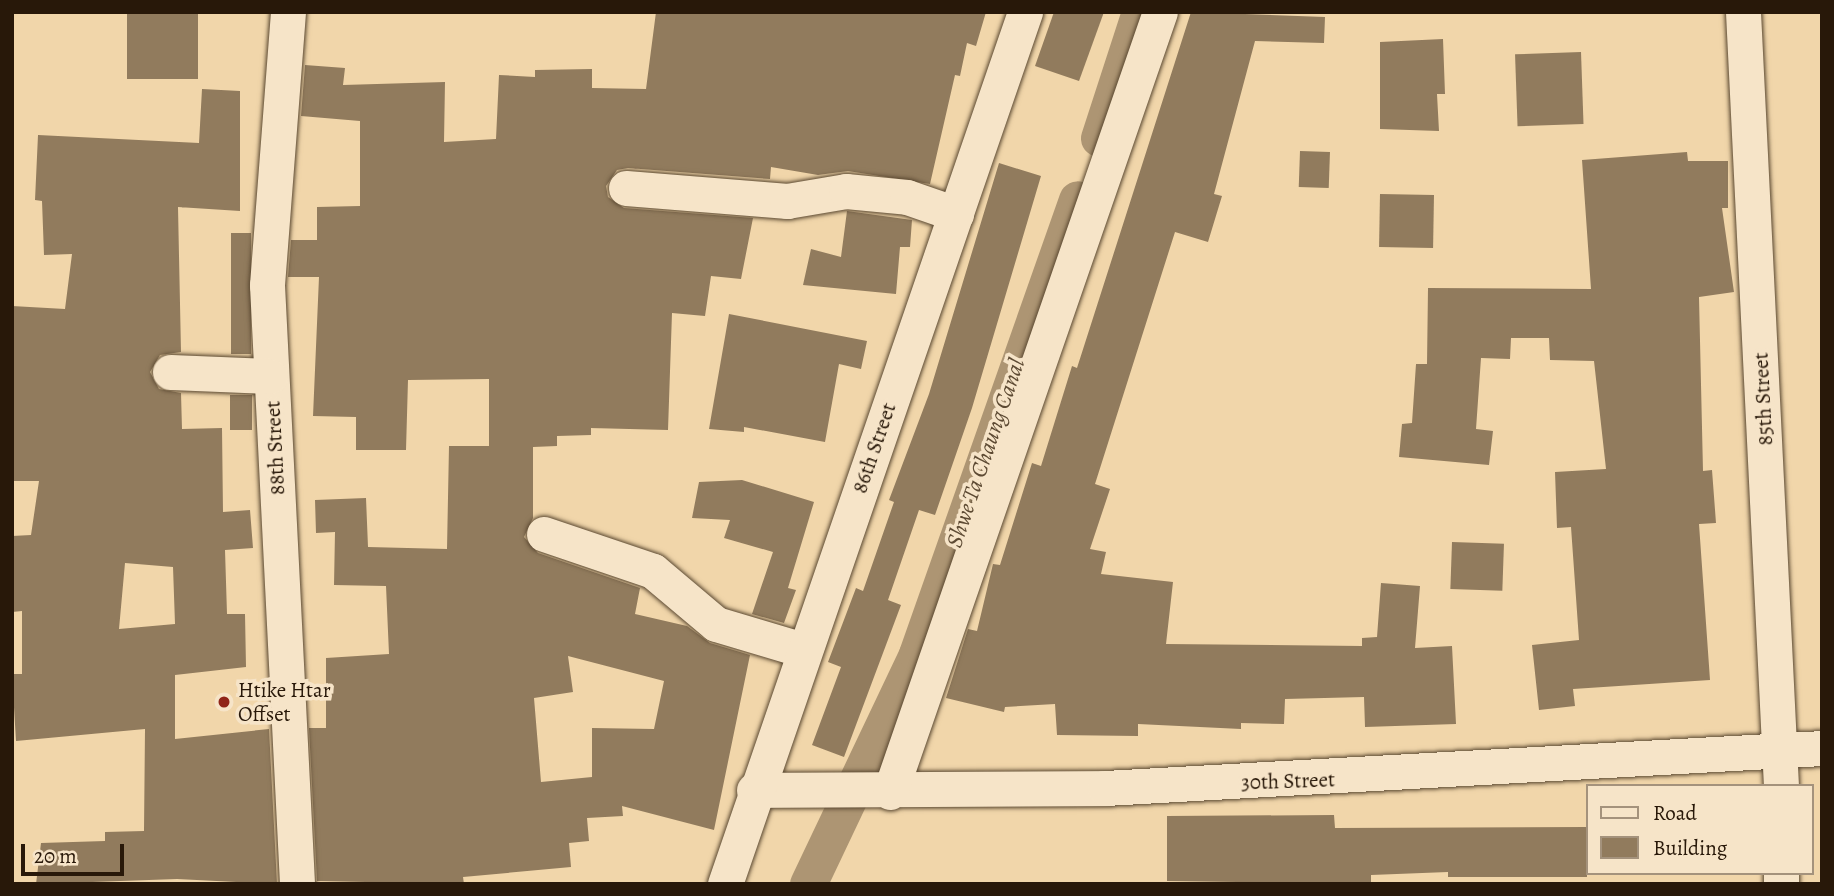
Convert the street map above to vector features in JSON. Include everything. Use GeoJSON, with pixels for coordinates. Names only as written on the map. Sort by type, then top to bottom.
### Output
{"type":"FeatureCollection","features":[{"type":"Feature","properties":{"kind":"street","name":"88th Street"},"geometry":{"type":"LineString","coordinates":[[288,12],[267,285],[297,884]]}},
{"type":"Feature","properties":{"kind":"street","name":"86th Street"},"geometry":{"type":"LineString","coordinates":[[725,884],[768,791],[803,650],[1025,12]]}},
{"type":"Feature","properties":{"kind":"street"},"geometry":{"type":"LineString","coordinates":[[878,792],[1160,12]]}},
{"type":"Feature","properties":{"kind":"street","name":"85th Street"},"geometry":{"type":"LineString","coordinates":[[1743,12],[1781,769]]}},
{"type":"Feature","properties":{"kind":"street"},"geometry":{"type":"LineString","coordinates":[[626,188],[787,201],[846,191],[907,197],[956,214]]}},
{"type":"Feature","properties":{"kind":"street"},"geometry":{"type":"LineString","coordinates":[[170,372],[270,376]]}},
{"type":"Feature","properties":{"kind":"street"},"geometry":{"type":"LineString","coordinates":[[544,534],[653,570],[716,625],[803,650]]}},
{"type":"Feature","properties":{"kind":"street","name":"30th Street"},"geometry":{"type":"LineString","coordinates":[[768,791],[878,792],[1781,769],[1822,748]]}},
{"type":"Feature","properties":{"kind":"building"},"geometry":{"type":"Polygon","coordinates":[[[127,12],[198,12],[198,79],[127,79],[127,12]]]}},
{"type":"Feature","properties":{"kind":"building"},"geometry":{"type":"Polygon","coordinates":[[[656,12],[986,12],[976,46],[967,43],[960,76],[955,75],[930,184],[848,171],[818,175],[771,167],[770,179],[628,168],[617,170],[606,186],[608,197],[624,208],[753,218],[741,279],[711,276],[705,316],[672,313],[668,430],[591,428],[591,435],[557,436],[557,446],[533,447],[533,518],[524,537],[538,553],[640,588],[635,614],[687,626],[710,643],[750,655],[714,830],[622,806],[623,816],[587,818],[589,841],[569,843],[571,867],[463,877],[464,884],[317,881],[309,728],[326,728],[326,658],[389,654],[386,586],[334,585],[335,532],[316,533],[315,500],[366,498],[368,547],[447,549],[449,446],[489,446],[489,379],[408,380],[406,450],[356,450],[356,417],[313,416],[319,277],[288,277],[291,240],[317,240],[317,207],[360,206],[360,121],[301,116],[305,65],[345,68],[343,85],[445,82],[444,142],[496,139],[499,75],[535,77],[535,70],[592,69],[592,88],[646,89],[656,12]],[[568,656],[573,692],[534,698],[541,782],[592,777],[592,728],[654,729],[664,681],[568,656]]]}},
{"type":"Feature","properties":{"kind":"building"},"geometry":{"type":"Polygon","coordinates":[[[1054,12],[1104,12],[1079,81],[1035,66],[1054,12]]]}},
{"type":"Feature","properties":{"kind":"building"},"geometry":{"type":"Polygon","coordinates":[[[1191,12],[1325,17],[1324,43],[1255,41],[1214,194],[1222,196],[1208,242],[1175,232],[1095,484],[1110,489],[1090,549],[1106,552],[1101,574],[1173,582],[1166,644],[1362,646],[1362,638],[1377,637],[1381,583],[1420,586],[1415,648],[1452,646],[1456,724],[1365,727],[1364,697],[1285,699],[1284,724],[1241,723],[1241,729],[1138,724],[1138,736],[1057,735],[1055,704],[1005,707],[1004,712],[946,698],[968,629],[977,631],[993,564],[1000,565],[1032,463],[1041,466],[1072,366],[1077,368],[1191,12]]]}},
{"type":"Feature","properties":{"kind":"building"},"geometry":{"type":"Polygon","coordinates":[[[1443,39],[1445,94],[1437,94],[1439,131],[1380,129],[1380,42],[1443,39]]]}},
{"type":"Feature","properties":{"kind":"building"},"geometry":{"type":"Polygon","coordinates":[[[1581,52],[1584,124],[1518,126],[1515,54],[1581,52]]]}},
{"type":"Feature","properties":{"kind":"building"},"geometry":{"type":"Polygon","coordinates":[[[202,89],[240,91],[240,211],[178,207],[181,352],[160,355],[150,372],[159,389],[181,393],[182,429],[222,428],[223,512],[250,510],[253,548],[225,550],[227,614],[245,614],[246,667],[175,675],[175,739],[269,729],[277,884],[177,879],[36,884],[41,843],[105,841],[105,832],[144,831],[145,729],[16,741],[12,674],[22,674],[22,611],[12,612],[12,536],[31,535],[39,481],[12,481],[12,306],[65,309],[72,254],[44,255],[42,201],[35,200],[38,135],[199,143],[202,89]],[[125,563],[119,629],[175,624],[173,567],[125,563]]]}},
{"type":"Feature","properties":{"kind":"building"},"geometry":{"type":"Polygon","coordinates":[[[1300,151],[1330,152],[1329,188],[1299,187],[1300,151]]]}},
{"type":"Feature","properties":{"kind":"building"},"geometry":{"type":"Polygon","coordinates":[[[1687,152],[1688,161],[1728,161],[1728,208],[1722,208],[1734,292],[1699,297],[1703,471],[1712,470],[1716,523],[1699,524],[1710,680],[1573,689],[1575,706],[1539,710],[1532,645],[1579,640],[1571,527],[1557,528],[1555,472],[1606,469],[1594,361],[1550,360],[1549,338],[1511,338],[1510,359],[1481,358],[1476,429],[1493,431],[1489,465],[1399,457],[1402,424],[1412,423],[1416,364],[1427,364],[1428,288],[1591,289],[1582,160],[1687,152]]]}},
{"type":"Feature","properties":{"kind":"building"},"geometry":{"type":"Polygon","coordinates":[[[999,163],[1041,176],[972,408],[935,515],[919,510],[888,600],[901,605],[844,757],[812,745],[841,667],[828,662],[856,588],[863,591],[894,502],[889,500],[929,394],[999,163]]]}},
{"type":"Feature","properties":{"kind":"building"},"geometry":{"type":"Polygon","coordinates":[[[1380,194],[1434,195],[1433,248],[1379,247],[1380,194]]]}},
{"type":"Feature","properties":{"kind":"building"},"geometry":{"type":"Polygon","coordinates":[[[847,211],[912,220],[910,247],[900,247],[896,294],[803,285],[811,249],[841,257],[847,211]]]}},
{"type":"Feature","properties":{"kind":"building"},"geometry":{"type":"Polygon","coordinates":[[[231,233],[251,233],[251,354],[231,354],[231,233]]]}},
{"type":"Feature","properties":{"kind":"building"},"geometry":{"type":"Polygon","coordinates":[[[729,314],[867,341],[861,369],[839,364],[825,442],[744,427],[744,432],[709,429],[729,314]]]}},
{"type":"Feature","properties":{"kind":"building"},"geometry":{"type":"Polygon","coordinates":[[[230,395],[252,395],[252,430],[230,430],[230,395]]]}},
{"type":"Feature","properties":{"kind":"building"},"geometry":{"type":"Polygon","coordinates":[[[742,480],[814,502],[788,588],[796,590],[784,623],[752,614],[773,552],[724,538],[730,520],[692,518],[699,482],[742,480]]]}},
{"type":"Feature","properties":{"kind":"building"},"geometry":{"type":"Polygon","coordinates":[[[1452,542],[1504,544],[1502,591],[1450,589],[1452,542]]]}},
{"type":"Feature","properties":{"kind":"building"},"geometry":{"type":"Polygon","coordinates":[[[1334,815],[1335,828],[1586,827],[1587,877],[1448,877],[1448,872],[1371,875],[1371,884],[1167,881],[1167,816],[1334,815]]]}},
{"type":"Feature","properties":{"kind":"waterway","name":"Shwe Ta Chaung Canal"},"geometry":{"type":"LineString","coordinates":[[1099,138],[1140,12]]}},
{"type":"Feature","properties":{"kind":"waterway","name":"Shwe Ta Chaung Canal"},"geometry":{"type":"LineString","coordinates":[[808,884],[917,654],[1077,199]]}},
{"type":"Feature","properties":{"kind":"place","name":"Htike Htar Offset"},"geometry":{"type":"Point","coordinates":[224,702]}}]}
